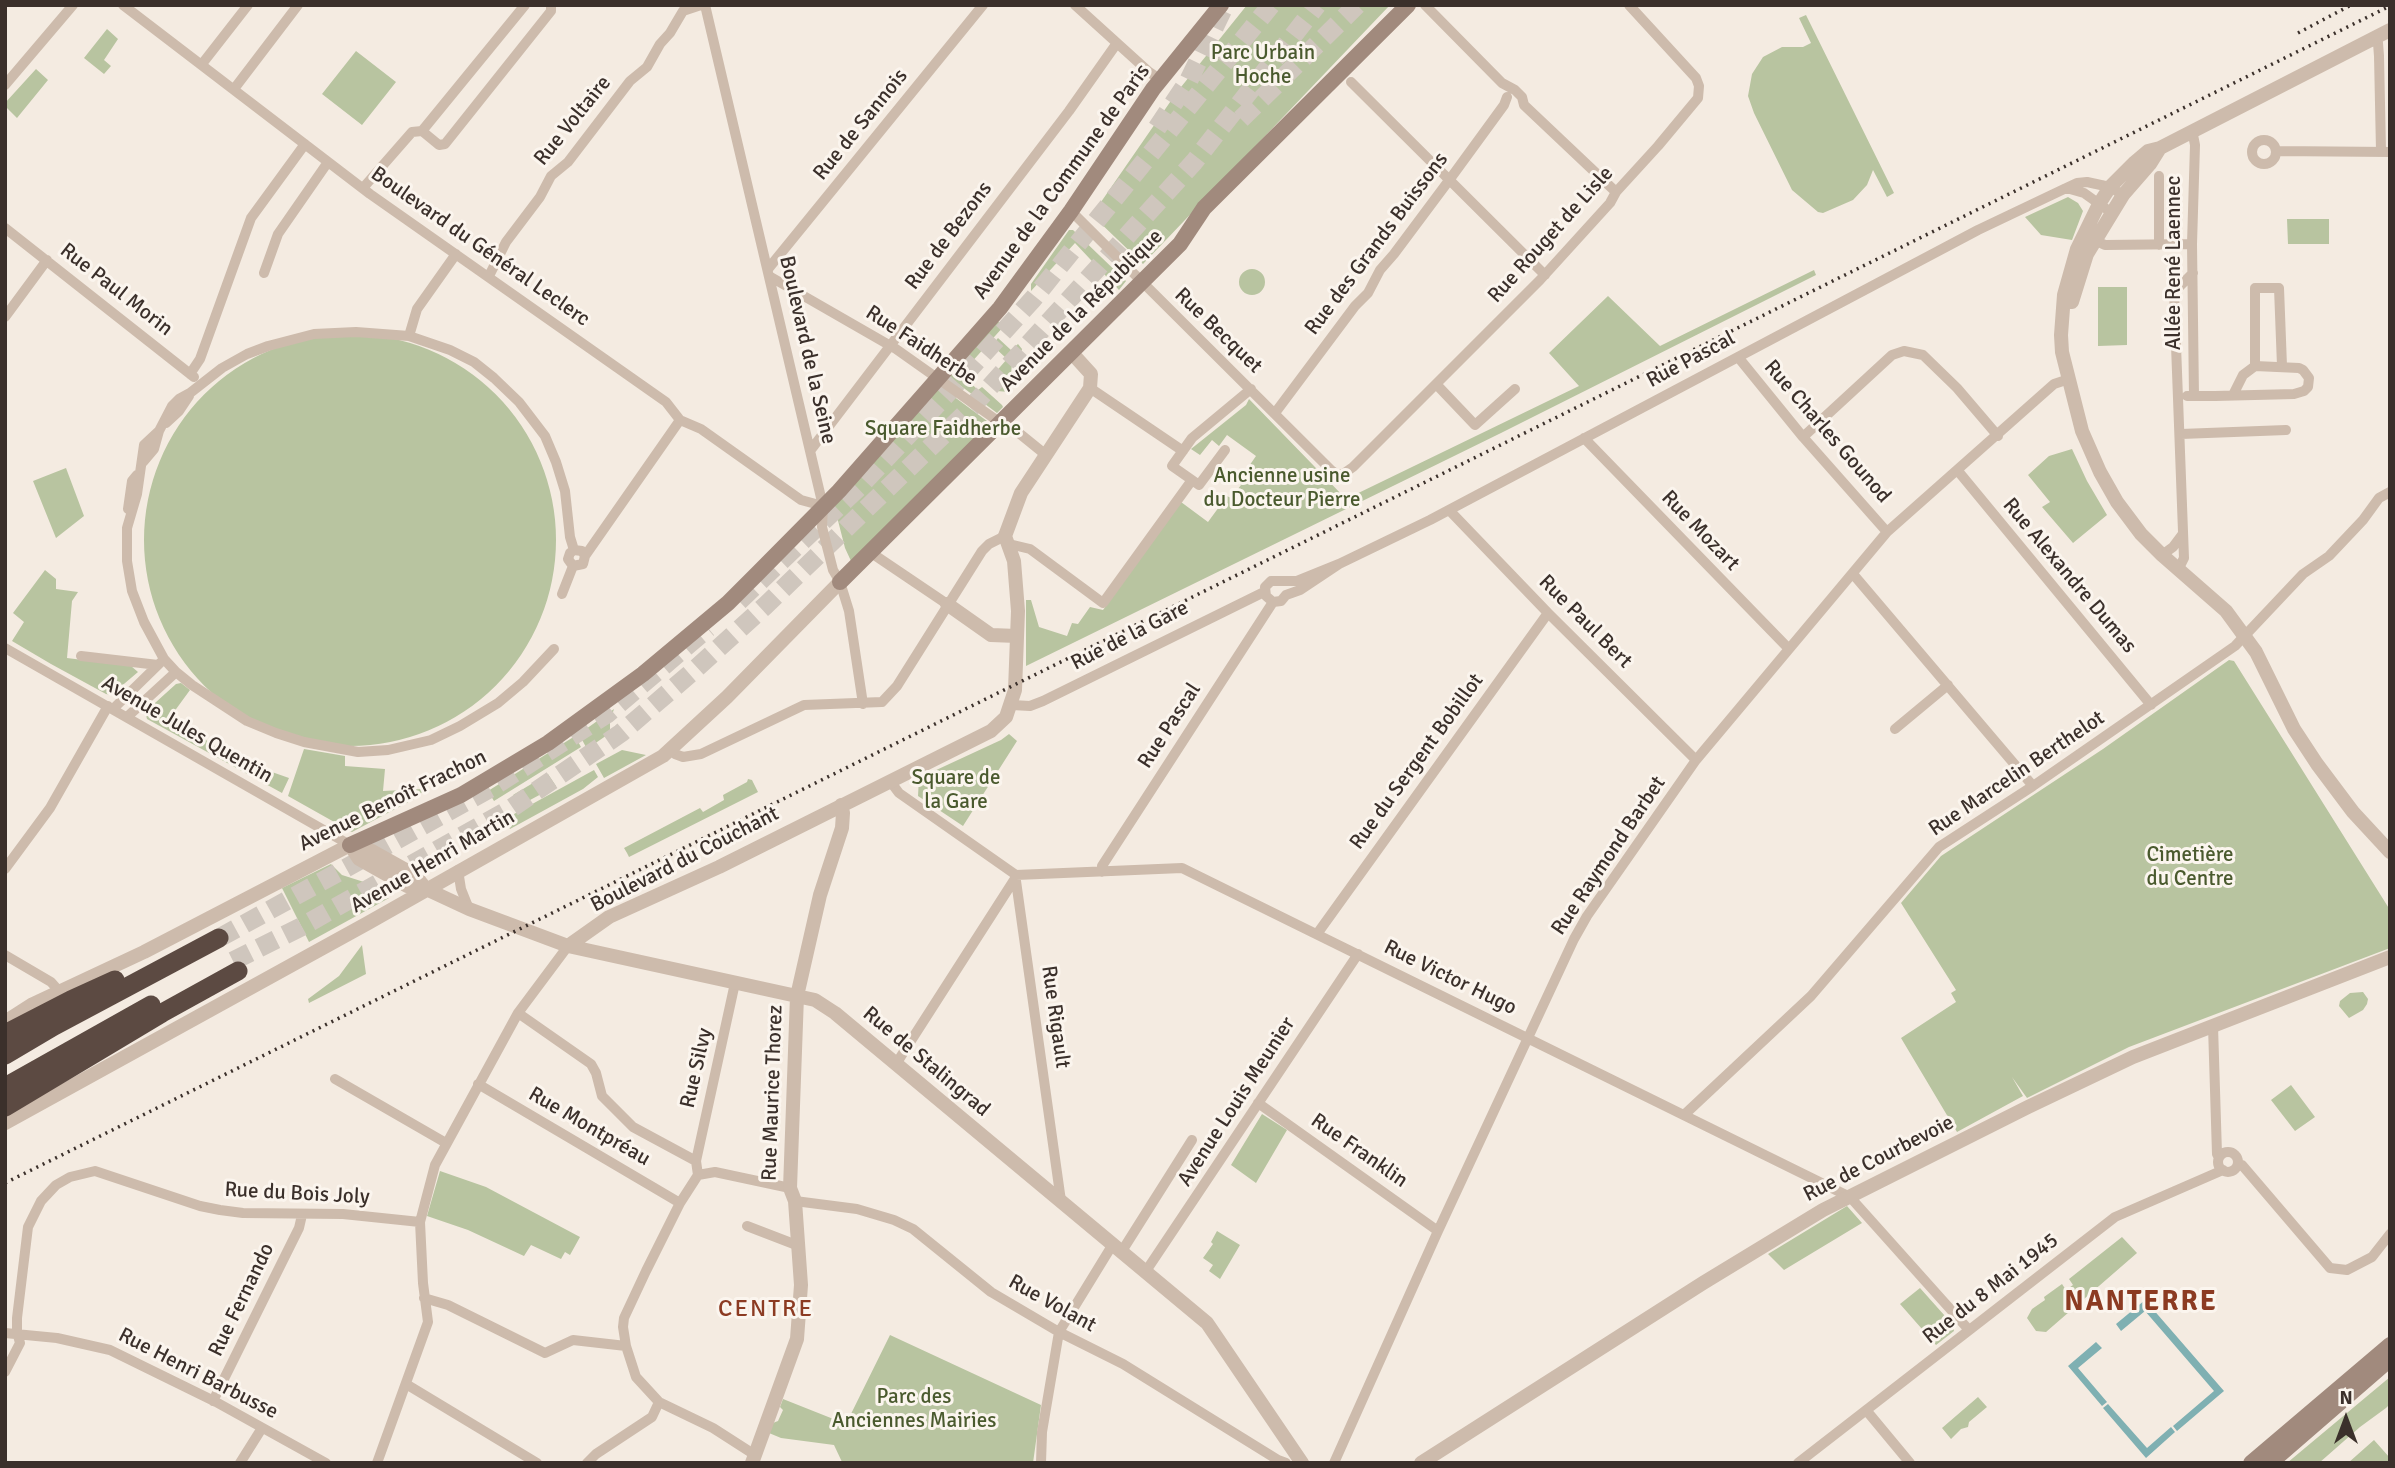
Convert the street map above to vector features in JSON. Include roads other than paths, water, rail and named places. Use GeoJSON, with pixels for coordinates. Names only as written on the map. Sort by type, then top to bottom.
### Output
{"type":"FeatureCollection","features":[{"type":"Feature","properties":{"kind":"highway"},"geometry":{"type":"LineString","coordinates":[[5,1055],[219,938]]}},
{"type":"Feature","properties":{"kind":"highway"},"geometry":{"type":"LineString","coordinates":[[5,1087],[93,1036],[236,966],[5,1107]]}},
{"type":"Feature","properties":{"kind":"highway"},"geometry":{"type":"LineString","coordinates":[[5,1034],[142,968],[163,968]]}},
{"type":"Feature","properties":{"kind":"main road","name":"Avenue de la Commune de Paris"},"geometry":{"type":"LineString","coordinates":[[823,506],[1013,291],[1161,80],[1221,5]]}},
{"type":"Feature","properties":{"kind":"main road","name":"Avenue de la République"},"geometry":{"type":"LineString","coordinates":[[840,582],[1180,244],[1205,208],[1408,5]]}},
{"type":"Feature","properties":{"kind":"main road","name":"Avenue Benoît Frachon"},"geometry":{"type":"LineString","coordinates":[[350,845],[415,818],[469,791],[587,716],[653,666],[728,603],[823,506]]}},
{"type":"Feature","properties":{"kind":"main road"},"geometry":{"type":"LineString","coordinates":[[2251,1463],[2390,1345]]}},
{"type":"Feature","properties":{"kind":"main road"},"geometry":{"type":"LineString","coordinates":[[2270,1463],[2390,1359]]}},
{"type":"Feature","properties":{"kind":"street"},"geometry":{"type":"LineString","coordinates":[[5,85],[73,5]]}},
{"type":"Feature","properties":{"kind":"street","name":"Boulevard du Général Leclerc"},"geometry":{"type":"LineString","coordinates":[[123,5],[363,188],[666,402],[680,420],[701,429],[801,500],[823,506]]}},
{"type":"Feature","properties":{"kind":"street"},"geometry":{"type":"LineString","coordinates":[[202,64],[248,5]]}},
{"type":"Feature","properties":{"kind":"street"},"geometry":{"type":"LineString","coordinates":[[234,89],[298,5]]}},
{"type":"Feature","properties":{"kind":"street"},"geometry":{"type":"LineString","coordinates":[[422,131],[524,5]]}},
{"type":"Feature","properties":{"kind":"street"},"geometry":{"type":"LineString","coordinates":[[363,188],[412,132],[422,131],[439,145],[445,144],[551,11],[551,5]]}},
{"type":"Feature","properties":{"kind":"street","name":"Boulevard de la Seine"},"geometry":{"type":"LineString","coordinates":[[703,5],[823,506],[822,527],[833,570],[840,582],[849,611],[863,704]]}},
{"type":"Feature","properties":{"kind":"street","name":"Rue Voltaire"},"geometry":{"type":"LineString","coordinates":[[488,276],[506,242],[540,197],[551,176],[568,162],[630,81],[647,67],[683,11],[703,5]]}},
{"type":"Feature","properties":{"kind":"street","name":"Rue de Sannois"},"geometry":{"type":"LineString","coordinates":[[769,272],[983,5]]}},
{"type":"Feature","properties":{"kind":"street"},"geometry":{"type":"LineString","coordinates":[[1075,5],[1161,80]]}},
{"type":"Feature","properties":{"kind":"street"},"geometry":{"type":"LineString","coordinates":[[1425,5],[1502,83],[1522,97],[1524,105]]}},
{"type":"Feature","properties":{"kind":"street","name":"Rue Rouget de Lisle"},"geometry":{"type":"LineString","coordinates":[[1340,475],[1349,471],[1545,275],[1698,98],[1699,86],[1693,74],[1629,5]]}},
{"type":"Feature","properties":{"kind":"street"},"geometry":{"type":"LineString","coordinates":[[2090,238],[2099,204],[2116,191],[2148,151],[2160,148],[2376,42],[2390,30]]}},
{"type":"Feature","properties":{"kind":"street"},"geometry":{"type":"LineString","coordinates":[[2276,151],[2386,152],[2376,42]]}},
{"type":"Feature","properties":{"kind":"street","name":"Rue de Bezons"},"geometry":{"type":"LineString","coordinates":[[810,451],[1069,111],[1117,43]]}},
{"type":"Feature","properties":{"kind":"street"},"geometry":{"type":"LineString","coordinates":[[1351,82],[1545,275]]}},
{"type":"Feature","properties":{"kind":"street"},"geometry":{"type":"LineString","coordinates":[[1502,83],[1507,97],[1524,105],[1616,192]]}},
{"type":"Feature","properties":{"kind":"street","name":"Rue des Grands Buissons"},"geometry":{"type":"LineString","coordinates":[[1275,413],[1355,306],[1368,293],[1380,270],[1450,179],[1504,105],[1507,97]]}},
{"type":"Feature","properties":{"kind":"street","name":"Allée René Laennec"},"geometry":{"type":"LineString","coordinates":[[2192,130],[2195,145],[2192,244],[2194,396]]}},
{"type":"Feature","properties":{"kind":"street"},"geometry":{"type":"LineString","coordinates":[[190,374],[200,359],[251,218],[305,144]]}},
{"type":"Feature","properties":{"kind":"street"},"geometry":{"type":"LineString","coordinates":[[264,273],[278,234],[328,162]]}},
{"type":"Feature","properties":{"kind":"street"},"geometry":{"type":"LineString","coordinates":[[2159,176],[2159,245]]}},
{"type":"Feature","properties":{"kind":"street","name":"Rue Pascal"},"geometry":{"type":"LineString","coordinates":[[1264,592],[1270,580],[1297,581],[1339,564],[1449,510],[1978,230],[2062,190],[2087,182],[2116,191]]}},
{"type":"Feature","properties":{"kind":"street"},"geometry":{"type":"LineString","coordinates":[[2062,190],[2084,193],[2112,213]]}},
{"type":"Feature","properties":{"kind":"street"},"geometry":{"type":"LineString","coordinates":[[2116,191],[2112,213],[2090,238],[2070,273],[2063,307],[2062,352],[2082,431],[2108,488],[2127,518],[2162,555],[2226,611],[2256,652],[2294,729],[2353,812],[2390,852]]}},
{"type":"Feature","properties":{"kind":"street","name":"Rue Becquet"},"geometry":{"type":"LineString","coordinates":[[1071,211],[1333,472],[1340,475]]}},
{"type":"Feature","properties":{"kind":"street","name":"Rue Paul Morin"},"geometry":{"type":"LineString","coordinates":[[5,228],[201,384]]}},
{"type":"Feature","properties":{"kind":"street"},"geometry":{"type":"LineString","coordinates":[[2090,238],[2105,245],[2192,244]]}},
{"type":"Feature","properties":{"kind":"street"},"geometry":{"type":"LineString","coordinates":[[409,335],[417,309],[456,254]]}},
{"type":"Feature","properties":{"kind":"street"},"geometry":{"type":"LineString","coordinates":[[5,317],[47,260]]}},
{"type":"Feature","properties":{"kind":"street","name":"Rue Faidherbe"},"geometry":{"type":"LineString","coordinates":[[769,272],[891,346],[1009,425],[1046,455]]}},
{"type":"Feature","properties":{"kind":"street"},"geometry":{"type":"LineString","coordinates":[[2178,570],[2184,558],[2174,292],[2193,273]]}},
{"type":"Feature","properties":{"kind":"street"},"geometry":{"type":"LineString","coordinates":[[2255,366],[2255,288],[2279,288],[2281,366]]}},
{"type":"Feature","properties":{"kind":"street"},"geometry":{"type":"LineString","coordinates":[[161,662],[132,591],[127,547],[132,481],[154,449],[172,406],[215,373],[247,354],[302,336],[331,332],[409,335],[450,350],[474,362],[494,377],[526,410],[545,436],[565,491],[574,550]]}},
{"type":"Feature","properties":{"kind":"street"},"geometry":{"type":"LineString","coordinates":[[1803,437],[1892,355],[1904,351],[1923,355],[1957,388],[1998,436]]}},
{"type":"Feature","properties":{"kind":"street"},"geometry":{"type":"LineString","coordinates":[[1012,705],[1015,690],[1017,588],[1007,540],[1021,493],[1090,388],[1091,374],[1070,352]]}},
{"type":"Feature","properties":{"kind":"street","name":"Rue Charles Gounod"},"geometry":{"type":"LineString","coordinates":[[1738,357],[1803,437],[1887,532]]}},
{"type":"Feature","properties":{"kind":"street"},"geometry":{"type":"LineString","coordinates":[[200,359],[215,373]]}},
{"type":"Feature","properties":{"kind":"street"},"geometry":{"type":"LineString","coordinates":[[2178,396],[2294,394],[2304,391],[2309,382],[2303,370],[2281,366],[2255,366],[2243,375],[2233,395]]}},
{"type":"Feature","properties":{"kind":"street","name":"Rue Raymond Barbet"},"geometry":{"type":"LineString","coordinates":[[1334,1463],[1438,1231],[1579,930],[1696,760],[1887,532],[2068,373]]}},
{"type":"Feature","properties":{"kind":"street"},"geometry":{"type":"LineString","coordinates":[[1436,384],[1475,425],[1514,389]]}},
{"type":"Feature","properties":{"kind":"street"},"geometry":{"type":"LineString","coordinates":[[1090,388],[1183,451]]}},
{"type":"Feature","properties":{"kind":"street"},"geometry":{"type":"LineString","coordinates":[[1225,450],[1199,485],[1172,466],[1192,438],[1251,390]]}},
{"type":"Feature","properties":{"kind":"street"},"geometry":{"type":"LineString","coordinates":[[573,566],[583,564],[585,556],[680,420]]}},
{"type":"Feature","properties":{"kind":"street"},"geometry":{"type":"LineString","coordinates":[[2180,434],[2286,430]]}},
{"type":"Feature","properties":{"kind":"street","name":"Rue Mozart"},"geometry":{"type":"LineString","coordinates":[[1584,438],[1789,649]]}},
{"type":"Feature","properties":{"kind":"street","name":"Rue Alexandre Dumas"},"geometry":{"type":"LineString","coordinates":[[1958,471],[2151,705]]}},
{"type":"Feature","properties":{"kind":"street"},"geometry":{"type":"LineString","coordinates":[[671,748],[678,756],[701,754],[795,708],[813,704],[882,702],[897,686],[947,604],[989,544],[1007,540],[1030,549],[1103,603],[1192,480]]}},
{"type":"Feature","properties":{"kind":"street","name":"Rue Marcelin Berthelot"},"geometry":{"type":"LineString","coordinates":[[1684,1115],[1811,996],[1939,847],[2033,786],[2235,646],[2303,574],[2329,556],[2363,520],[2379,498],[2390,492]]}},
{"type":"Feature","properties":{"kind":"street","name":"Rue Paul Bert"},"geometry":{"type":"LineString","coordinates":[[1449,510],[1696,760]]}},
{"type":"Feature","properties":{"kind":"street"},"geometry":{"type":"LineString","coordinates":[[2162,555],[2173,547],[2182,535]]}},
{"type":"Feature","properties":{"kind":"street"},"geometry":{"type":"LineString","coordinates":[[573,566],[568,559],[569,554],[574,550],[582,551],[585,556]]}},
{"type":"Feature","properties":{"kind":"street"},"geometry":{"type":"LineString","coordinates":[[870,552],[991,635],[1017,636]]}},
{"type":"Feature","properties":{"kind":"street","name":"Rue Pascal"},"geometry":{"type":"LineString","coordinates":[[1102,872],[1105,862],[1273,602],[1281,601],[1286,595],[1300,590],[1339,564]]}},
{"type":"Feature","properties":{"kind":"street"},"geometry":{"type":"LineString","coordinates":[[562,594],[573,566]]}},
{"type":"Feature","properties":{"kind":"street"},"geometry":{"type":"LineString","coordinates":[[1853,573],[2033,786]]}},
{"type":"Feature","properties":{"kind":"street","name":"Avenue Henri Martin"},"geometry":{"type":"LineString","coordinates":[[5,1123],[358,929],[663,756],[727,697],[840,582]]}},
{"type":"Feature","properties":{"kind":"street"},"geometry":{"type":"LineString","coordinates":[[1283,582],[1286,595]]}},
{"type":"Feature","properties":{"kind":"street"},"geometry":{"type":"LineString","coordinates":[[1264,592],[1267,599],[1273,602]]}},
{"type":"Feature","properties":{"kind":"street","name":"Rue de la Gare"},"geometry":{"type":"LineString","coordinates":[[1012,705],[1030,706],[1043,701],[1264,592]]}},
{"type":"Feature","properties":{"kind":"street","name":"Rue du Sergent Bobillot"},"geometry":{"type":"LineString","coordinates":[[1317,934],[1548,613]]}},
{"type":"Feature","properties":{"kind":"street","name":"Avenue Jules Quentin"},"geometry":{"type":"LineString","coordinates":[[5,648],[350,845]]}},
{"type":"Feature","properties":{"kind":"street"},"geometry":{"type":"LineString","coordinates":[[81,656],[161,662],[247,721],[317,745],[358,752],[388,750],[431,740],[484,711],[523,682],[554,649]]}},
{"type":"Feature","properties":{"kind":"street"},"geometry":{"type":"LineString","coordinates":[[5,869],[50,808],[110,707],[161,662]]}},
{"type":"Feature","properties":{"kind":"street"},"geometry":{"type":"LineString","coordinates":[[127,717],[176,672]]}},
{"type":"Feature","properties":{"kind":"street"},"geometry":{"type":"LineString","coordinates":[[1895,729],[1948,685]]}},
{"type":"Feature","properties":{"kind":"street","name":"Boulevard du Couchant"},"geometry":{"type":"LineString","coordinates":[[377,1463],[428,1322],[420,1222],[435,1165],[518,1013],[568,946],[609,917],[719,867],[991,731],[1006,717],[1012,705]]}},
{"type":"Feature","properties":{"kind":"street"},"geometry":{"type":"LineString","coordinates":[[890,781],[900,793],[1016,878],[896,1064]]}},
{"type":"Feature","properties":{"kind":"street","name":"Rue Maurice Thorez"},"geometry":{"type":"LineString","coordinates":[[753,1459],[796,1344],[801,1285],[792,1195],[797,996],[820,895],[842,828],[841,805]]}},
{"type":"Feature","properties":{"kind":"street","name":"Rue de Stalingrad"},"geometry":{"type":"LineString","coordinates":[[350,845],[359,859],[407,886],[426,889],[469,909],[568,946],[815,1000],[835,1013],[1207,1322],[1301,1463]]}},
{"type":"Feature","properties":{"kind":"street","name":"Avenue Benoît Frachon"},"geometry":{"type":"LineString","coordinates":[[5,1022],[59,991],[144,952],[350,845]]}},
{"type":"Feature","properties":{"kind":"street","name":"Rue Victor Hugo"},"geometry":{"type":"LineString","coordinates":[[1016,878],[1182,868],[1850,1197]]}},
{"type":"Feature","properties":{"kind":"street"},"geometry":{"type":"LineString","coordinates":[[458,870],[461,889],[469,909]]}},
{"type":"Feature","properties":{"kind":"street","name":"Rue Rigault"},"geometry":{"type":"LineString","coordinates":[[1016,878],[1060,1201]]}},
{"type":"Feature","properties":{"kind":"street"},"geometry":{"type":"LineString","coordinates":[[1249,901],[1256,891]]}},
{"type":"Feature","properties":{"kind":"street"},"geometry":{"type":"LineString","coordinates":[[1265,908],[1272,898]]}},
{"type":"Feature","properties":{"kind":"street","name":"Avenue Louis Meunier"},"geometry":{"type":"LineString","coordinates":[[1146,1271],[1358,954]]}},
{"type":"Feature","properties":{"kind":"street"},"geometry":{"type":"LineString","coordinates":[[5,955],[46,978],[59,991]]}},
{"type":"Feature","properties":{"kind":"street","name":"Rue de Courbevoie"},"geometry":{"type":"LineString","coordinates":[[1421,1463],[1703,1283],[1823,1210],[2065,1089],[2133,1058],[2390,957]]}},
{"type":"Feature","properties":{"kind":"street","name":"Rue Silvy"},"geometry":{"type":"LineString","coordinates":[[695,1161],[736,983]]}},
{"type":"Feature","properties":{"kind":"street"},"geometry":{"type":"LineString","coordinates":[[518,1013],[586,1059],[594,1068],[600,1094],[633,1127],[695,1161],[698,1175],[680,1203],[624,1318],[626,1346],[636,1377],[659,1402],[713,1428],[753,1459]]}},
{"type":"Feature","properties":{"kind":"street"},"geometry":{"type":"LineString","coordinates":[[2213,1026],[2217,1154],[2223,1170],[2234,1170],[2238,1164]]}},
{"type":"Feature","properties":{"kind":"street"},"geometry":{"type":"LineString","coordinates":[[335,1079],[446,1143]]}},
{"type":"Feature","properties":{"kind":"street","name":"Rue Montpréau"},"geometry":{"type":"LineString","coordinates":[[478,1084],[680,1203]]}},
{"type":"Feature","properties":{"kind":"street","name":"Rue Franklin"},"geometry":{"type":"LineString","coordinates":[[1258,1103],[1438,1231]]}},
{"type":"Feature","properties":{"kind":"street"},"geometry":{"type":"LineString","coordinates":[[2217,1129],[2238,1164],[2242,1165],[2330,1268],[2347,1270],[2372,1257],[2390,1234]]}},
{"type":"Feature","properties":{"kind":"street"},"geometry":{"type":"LineString","coordinates":[[1041,1463],[1042,1432],[1059,1332],[1192,1140]]}},
{"type":"Feature","properties":{"kind":"street"},"geometry":{"type":"LineString","coordinates":[[2219,1158],[2230,1152]]}},
{"type":"Feature","properties":{"kind":"street"},"geometry":{"type":"LineString","coordinates":[[1041,1184],[1055,1158]]}},
{"type":"Feature","properties":{"kind":"street","name":"Rue du 8 Mai 1945"},"geometry":{"type":"LineString","coordinates":[[1798,1463],[2115,1217],[2223,1170]]}},
{"type":"Feature","properties":{"kind":"street","name":"Rue du Bois Joly"},"geometry":{"type":"LineString","coordinates":[[14,1336],[29,1227],[41,1201],[56,1185],[70,1177],[95,1171],[200,1206],[220,1210],[302,1215],[343,1214],[420,1222]]}},
{"type":"Feature","properties":{"kind":"street","name":"Rue Volant"},"geometry":{"type":"LineString","coordinates":[[698,1175],[715,1172],[792,1195],[857,1209],[914,1229],[979,1284],[1059,1332],[1123,1364],[1286,1463]]}},
{"type":"Feature","properties":{"kind":"street"},"geometry":{"type":"LineString","coordinates":[[1850,1197],[1969,1330]]}},
{"type":"Feature","properties":{"kind":"street","name":"Rue Fernando"},"geometry":{"type":"LineString","coordinates":[[214,1401],[299,1228],[302,1215]]}},
{"type":"Feature","properties":{"kind":"street"},"geometry":{"type":"LineString","coordinates":[[747,1226],[799,1246]]}},
{"type":"Feature","properties":{"kind":"street"},"geometry":{"type":"LineString","coordinates":[[424,1298],[448,1305],[545,1353],[573,1340],[626,1346]]}},
{"type":"Feature","properties":{"kind":"street"},"geometry":{"type":"LineString","coordinates":[[5,1372],[14,1336]]}},
{"type":"Feature","properties":{"kind":"street","name":"Rue Henri Barbusse"},"geometry":{"type":"LineString","coordinates":[[14,1336],[83,1343],[110,1350],[214,1401],[326,1463]]}},
{"type":"Feature","properties":{"kind":"street"},"geometry":{"type":"LineString","coordinates":[[406,1384],[537,1463]]}},
{"type":"Feature","properties":{"kind":"street"},"geometry":{"type":"LineString","coordinates":[[587,1463],[596,1454],[652,1417],[659,1402]]}},
{"type":"Feature","properties":{"kind":"street"},"geometry":{"type":"LineString","coordinates":[[1866,1410],[1910,1463]]}},
{"type":"Feature","properties":{"kind":"street"},"geometry":{"type":"LineString","coordinates":[[240,1463],[262,1427]]}},
{"type":"Feature","properties":{"kind":"water"},"geometry":{"type":"Polygon","coordinates":[[[2145,1300],[2224,1391],[2177,1431],[2173,1426],[2214,1391],[2145,1311],[2121,1331],[2116,1324],[2145,1300]]]}},
{"type":"Feature","properties":{"kind":"water"},"geometry":{"type":"Polygon","coordinates":[[[2096,1342],[2102,1348],[2078,1368],[2107,1402],[2102,1406],[2068,1366],[2096,1342]]]}},
{"type":"Feature","properties":{"kind":"water"},"geometry":{"type":"Polygon","coordinates":[[[2108,1404],[2147,1448],[2171,1427],[2175,1432],[2146,1458],[2103,1408],[2108,1404]]]}},
{"type":"Feature","properties":{"kind":"tunnel"},"geometry":{"type":"LineString","coordinates":[[1157,128],[1189,80],[1225,5]]}},
{"type":"Feature","properties":{"kind":"tunnel"},"geometry":{"type":"LineString","coordinates":[[739,601],[859,487],[1033,299],[1271,5]]}},
{"type":"Feature","properties":{"kind":"tunnel"},"geometry":{"type":"LineString","coordinates":[[233,961],[301,927],[510,809],[621,733],[691,673],[765,606],[967,412],[1194,162],[1317,5]]}},
{"type":"Feature","properties":{"kind":"tunnel"},"geometry":{"type":"LineString","coordinates":[[1241,119],[1357,5]]}},
{"type":"Feature","properties":{"kind":"tunnel"},"geometry":{"type":"LineString","coordinates":[[219,938],[491,788],[607,714],[708,628]]}},
{"type":"Feature","properties":{"kind":"railway"},"geometry":{"type":"LineString","coordinates":[[2298,33],[2351,5]]}},
{"type":"Feature","properties":{"kind":"railway"},"geometry":{"type":"LineString","coordinates":[[5,1183],[2390,6]]}},
{"type":"Feature","properties":{"kind":"district","name":"NANTERRE"},"geometry":{"type":"Point","coordinates":[2141,1303]}},
{"type":"Feature","properties":{"kind":"district","name":"CENTRE"},"geometry":{"type":"Point","coordinates":[766,1310]}},
{"type":"Feature","properties":{"kind":"park label","name":"Parc Urbain Hoche"},"geometry":{"type":"Point","coordinates":[1263,65]}},
{"type":"Feature","properties":{"kind":"park label","name":"Square Faidherbe"},"geometry":{"type":"Point","coordinates":[943,429]}},
{"type":"Feature","properties":{"kind":"park label","name":"Ancienne usine du Docteur Pierre"},"geometry":{"type":"Point","coordinates":[1282,488]}},
{"type":"Feature","properties":{"kind":"park label","name":"Square de la Gare"},"geometry":{"type":"Point","coordinates":[956,790]}},
{"type":"Feature","properties":{"kind":"park label","name":"Cimetière du Centre"},"geometry":{"type":"Point","coordinates":[2190,867]}},
{"type":"Feature","properties":{"kind":"park label","name":"Parc des Anciennes Mairies"},"geometry":{"type":"Point","coordinates":[914,1409]}}]}
